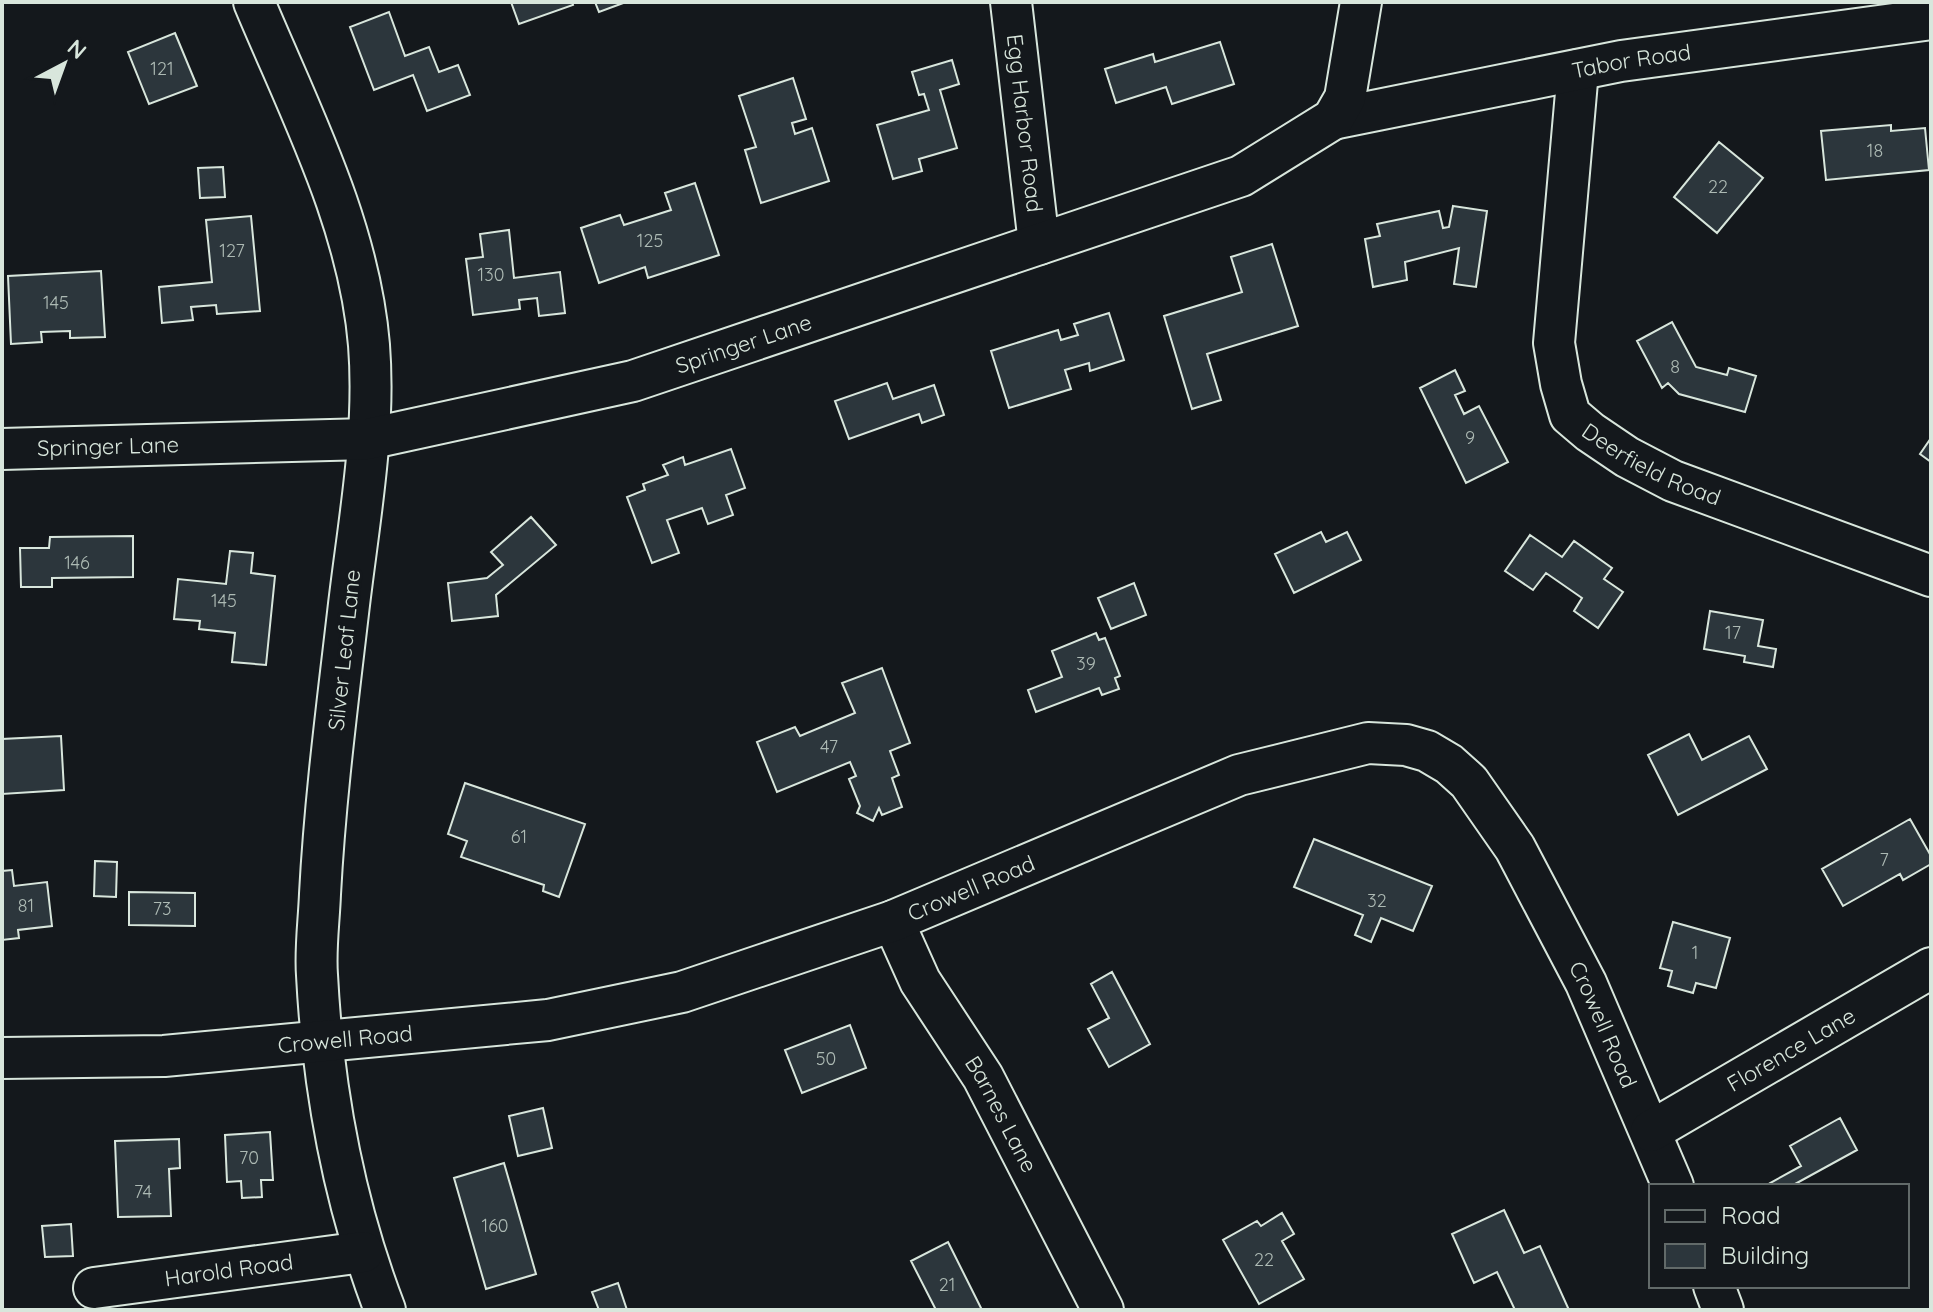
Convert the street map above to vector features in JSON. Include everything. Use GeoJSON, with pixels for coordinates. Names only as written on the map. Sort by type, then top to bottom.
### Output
{"type":"FeatureCollection","features":[{"type":"Feature","properties":{"kind":"street","name":"Silver Leaf Lane"},"geometry":{"type":"LineString","coordinates":[[254,2],[326,172],[362,294],[369,347],[368,439],[323,842],[316,972],[331,1117],[363,1252],[385,1310]]}},
{"type":"Feature","properties":{"kind":"street","name":"Egg Harbor Road"},"geometry":{"type":"LineString","coordinates":[[1011,2],[1039,244]]}},
{"type":"Feature","properties":{"kind":"street"},"geometry":{"type":"LineString","coordinates":[[1333,119],[1345,98],[1361,2]]}},
{"type":"Feature","properties":{"kind":"street","name":"Tabor Road"},"geometry":{"type":"LineString","coordinates":[[1333,119],[1621,61],[1908,15]]}},
{"type":"Feature","properties":{"kind":"street","name":"Deerfield Road"},"geometry":{"type":"LineString","coordinates":[[1578,70],[1554,343],[1570,415],[1627,457],[1673,481],[1931,576]]}},
{"type":"Feature","properties":{"kind":"street","name":"Springer Lane"},"geometry":{"type":"LineString","coordinates":[[2,449],[368,439],[633,381],[1241,176],[1333,119]]}},
{"type":"Feature","properties":{"kind":"street","name":"Crowell Road"},"geometry":{"type":"LineString","coordinates":[[2,1058],[164,1056],[323,1042],[548,1020],[682,992],[893,921],[1239,775],[1368,743],[1406,745],[1427,751],[1449,764],[1469,782],[1515,848],[1586,983],[1672,1184]]}},
{"type":"Feature","properties":{"kind":"street","name":"Barnes Lane"},"geometry":{"type":"LineString","coordinates":[[893,921],[920,981],[983,1077],[1103,1310]]}},
{"type":"Feature","properties":{"kind":"street","name":"Florence Lane"},"geometry":{"type":"LineString","coordinates":[[1651,1131],[1931,968]]}},
{"type":"Feature","properties":{"kind":"street","name":"Harold Road"},"geometry":{"type":"LineString","coordinates":[[94,1288],[363,1252]]}},
{"type":"Feature","properties":{"kind":"street"},"geometry":{"type":"LineString","coordinates":[[1715,1288],[1723,1310]]}},
{"type":"Feature","properties":{"kind":"building"},"geometry":{"type":"Polygon","coordinates":[[[511,2],[572,2],[573,5],[519,24],[511,2]]]}},
{"type":"Feature","properties":{"kind":"building"},"geometry":{"type":"Polygon","coordinates":[[[595,2],[626,2],[599,12],[595,2]]]}},
{"type":"Feature","properties":{"kind":"building"},"geometry":{"type":"Polygon","coordinates":[[[389,12],[405,56],[429,47],[439,72],[458,65],[470,95],[427,111],[413,75],[374,90],[350,27],[389,12]]]}},
{"type":"Feature","properties":{"kind":"building"},"geometry":{"type":"Polygon","coordinates":[[[175,33],[197,86],[149,104],[128,52],[175,33]]]}},
{"type":"Feature","properties":{"kind":"building"},"geometry":{"type":"Polygon","coordinates":[[[1220,42],[1234,84],[1172,104],[1166,87],[1116,103],[1105,69],[1153,54],[1155,62],[1220,42]]]}},
{"type":"Feature","properties":{"kind":"building"},"geometry":{"type":"Polygon","coordinates":[[[952,60],[959,84],[940,90],[957,148],[919,159],[922,171],[893,179],[877,125],[929,110],[924,94],[919,95],[912,72],[952,60]]]}},
{"type":"Feature","properties":{"kind":"building"},"geometry":{"type":"Polygon","coordinates":[[[793,78],[806,119],[792,123],[795,134],[812,128],[829,181],[761,203],[745,150],[756,147],[739,96],[793,78]]]}},
{"type":"Feature","properties":{"kind":"building"},"geometry":{"type":"Polygon","coordinates":[[[1891,125],[1891,131],[1925,128],[1929,170],[1826,180],[1821,131],[1891,125]]]}},
{"type":"Feature","properties":{"kind":"building"},"geometry":{"type":"Polygon","coordinates":[[[1719,142],[1763,178],[1717,233],[1674,197],[1719,142]]]}},
{"type":"Feature","properties":{"kind":"building"},"geometry":{"type":"Polygon","coordinates":[[[223,167],[225,197],[200,198],[198,168],[223,167]]]}},
{"type":"Feature","properties":{"kind":"building"},"geometry":{"type":"Polygon","coordinates":[[[695,183],[719,255],[648,278],[645,267],[599,283],[581,228],[620,215],[624,225],[671,210],[665,193],[695,183]]]}},
{"type":"Feature","properties":{"kind":"building"},"geometry":{"type":"Polygon","coordinates":[[[1453,206],[1487,211],[1476,287],[1454,284],[1459,248],[1405,262],[1407,280],[1373,287],[1365,239],[1380,236],[1377,224],[1439,211],[1443,228],[1449,227],[1453,206]]]}},
{"type":"Feature","properties":{"kind":"building"},"geometry":{"type":"Polygon","coordinates":[[[251,216],[260,311],[217,314],[216,305],[191,307],[193,320],[162,323],[159,287],[212,282],[206,220],[251,216]]]}},
{"type":"Feature","properties":{"kind":"building"},"geometry":{"type":"Polygon","coordinates":[[[509,230],[514,278],[560,272],[565,313],[539,316],[537,298],[519,300],[520,309],[473,315],[466,259],[483,257],[480,234],[509,230]]]}},
{"type":"Feature","properties":{"kind":"building"},"geometry":{"type":"Polygon","coordinates":[[[1272,244],[1298,326],[1207,354],[1221,400],[1192,409],[1164,316],[1242,292],[1231,257],[1272,244]]]}},
{"type":"Feature","properties":{"kind":"building"},"geometry":{"type":"Polygon","coordinates":[[[101,271],[105,337],[70,338],[70,331],[41,332],[42,342],[11,344],[8,276],[101,271]]]}},
{"type":"Feature","properties":{"kind":"building"},"geometry":{"type":"Polygon","coordinates":[[[1109,313],[1124,360],[1090,371],[1089,363],[1065,370],[1071,389],[1009,408],[991,351],[1058,330],[1061,340],[1078,335],[1074,324],[1109,313]]]}},
{"type":"Feature","properties":{"kind":"building"},"geometry":{"type":"Polygon","coordinates":[[[1672,322],[1696,367],[1727,375],[1729,368],[1756,376],[1745,412],[1679,394],[1668,383],[1662,388],[1637,341],[1672,322]]]}},
{"type":"Feature","properties":{"kind":"building"},"geometry":{"type":"Polygon","coordinates":[[[1455,370],[1465,391],[1455,395],[1464,414],[1479,406],[1508,462],[1466,483],[1420,388],[1455,370]]]}},
{"type":"Feature","properties":{"kind":"building"},"geometry":{"type":"Polygon","coordinates":[[[887,383],[893,399],[934,385],[944,415],[922,423],[919,414],[849,439],[835,401],[887,383]]]}},
{"type":"Feature","properties":{"kind":"building"},"geometry":{"type":"Polygon","coordinates":[[[1931,438],[1931,462],[1920,454],[1931,438]]]}},
{"type":"Feature","properties":{"kind":"building"},"geometry":{"type":"Polygon","coordinates":[[[731,449],[745,488],[726,495],[733,515],[708,524],[702,508],[667,520],[679,553],[652,563],[627,497],[645,490],[643,484],[668,475],[663,465],[683,457],[685,465],[731,449]]]}},
{"type":"Feature","properties":{"kind":"building"},"geometry":{"type":"Polygon","coordinates":[[[531,517],[556,545],[496,595],[498,616],[452,621],[448,583],[487,578],[503,565],[491,552],[531,517]]]}},
{"type":"Feature","properties":{"kind":"building"},"geometry":{"type":"Polygon","coordinates":[[[1321,532],[1326,542],[1347,532],[1361,560],[1294,593],[1275,554],[1321,532]]]}},
{"type":"Feature","properties":{"kind":"building"},"geometry":{"type":"Polygon","coordinates":[[[1530,535],[1562,557],[1574,541],[1612,568],[1604,579],[1623,592],[1598,628],[1574,611],[1582,598],[1546,573],[1533,590],[1505,571],[1530,535]]]}},
{"type":"Feature","properties":{"kind":"building"},"geometry":{"type":"Polygon","coordinates":[[[133,536],[133,577],[52,578],[52,587],[21,587],[20,548],[49,548],[50,537],[133,536]]]}},
{"type":"Feature","properties":{"kind":"building"},"geometry":{"type":"Polygon","coordinates":[[[230,551],[253,553],[251,573],[275,576],[266,665],[232,662],[235,633],[199,629],[200,621],[174,619],[178,579],[226,584],[230,551]]]}},
{"type":"Feature","properties":{"kind":"building"},"geometry":{"type":"Polygon","coordinates":[[[1134,583],[1146,615],[1111,629],[1098,598],[1134,583]]]}},
{"type":"Feature","properties":{"kind":"building"},"geometry":{"type":"Polygon","coordinates":[[[1710,611],[1763,620],[1758,646],[1776,649],[1773,667],[1744,662],[1745,656],[1704,649],[1710,611]]]}},
{"type":"Feature","properties":{"kind":"building"},"geometry":{"type":"Polygon","coordinates":[[[1096,633],[1099,640],[1105,638],[1120,676],[1115,678],[1119,689],[1102,695],[1099,688],[1036,712],[1028,690],[1062,677],[1052,651],[1096,633]]]}},
{"type":"Feature","properties":{"kind":"building"},"geometry":{"type":"Polygon","coordinates":[[[882,668],[910,743],[890,751],[899,775],[892,778],[902,807],[882,815],[879,808],[873,821],[857,813],[860,806],[849,779],[856,776],[850,762],[777,792],[757,742],[795,727],[800,736],[855,713],[842,683],[882,668]]]}},
{"type":"Feature","properties":{"kind":"building"},"geometry":{"type":"Polygon","coordinates":[[[1689,734],[1702,760],[1749,736],[1767,769],[1678,815],[1648,755],[1689,734]]]}},
{"type":"Feature","properties":{"kind":"building"},"geometry":{"type":"Polygon","coordinates":[[[61,736],[64,790],[2,794],[2,739],[61,736]]]}},
{"type":"Feature","properties":{"kind":"building"},"geometry":{"type":"Polygon","coordinates":[[[465,783],[585,824],[559,897],[543,891],[544,885],[461,857],[467,841],[448,834],[465,783]]]}},
{"type":"Feature","properties":{"kind":"building"},"geometry":{"type":"Polygon","coordinates":[[[1910,819],[1931,856],[1931,864],[1903,880],[1900,874],[1843,906],[1822,869],[1910,819]]]}},
{"type":"Feature","properties":{"kind":"building"},"geometry":{"type":"Polygon","coordinates":[[[1314,839],[1432,886],[1413,931],[1381,918],[1371,942],[1355,935],[1363,915],[1294,887],[1314,839]]]}},
{"type":"Feature","properties":{"kind":"building"},"geometry":{"type":"Polygon","coordinates":[[[95,861],[117,862],[116,897],[94,896],[95,861]]]}},
{"type":"Feature","properties":{"kind":"building"},"geometry":{"type":"Polygon","coordinates":[[[12,870],[14,886],[47,882],[52,926],[18,930],[19,938],[2,940],[2,871],[12,870]]]}},
{"type":"Feature","properties":{"kind":"building"},"geometry":{"type":"Polygon","coordinates":[[[129,892],[195,893],[195,926],[129,925],[129,892]]]}},
{"type":"Feature","properties":{"kind":"building"},"geometry":{"type":"Polygon","coordinates":[[[1673,922],[1730,938],[1716,988],[1696,983],[1693,993],[1668,986],[1672,971],[1660,968],[1673,922]]]}},
{"type":"Feature","properties":{"kind":"building"},"geometry":{"type":"Polygon","coordinates":[[[1112,972],[1150,1044],[1109,1067],[1088,1029],[1109,1018],[1091,984],[1112,972]]]}},
{"type":"Feature","properties":{"kind":"building"},"geometry":{"type":"Polygon","coordinates":[[[850,1025],[866,1068],[802,1093],[785,1050],[850,1025]]]}},
{"type":"Feature","properties":{"kind":"building"},"geometry":{"type":"Polygon","coordinates":[[[543,1108],[552,1148],[518,1156],[509,1116],[543,1108]]]}},
{"type":"Feature","properties":{"kind":"building"},"geometry":{"type":"Polygon","coordinates":[[[1840,1118],[1857,1150],[1795,1184],[1771,1184],[1801,1166],[1790,1146],[1840,1118]]]}},
{"type":"Feature","properties":{"kind":"building"},"geometry":{"type":"Polygon","coordinates":[[[270,1132],[273,1180],[261,1180],[262,1197],[242,1198],[241,1181],[227,1182],[225,1135],[270,1132]]]}},
{"type":"Feature","properties":{"kind":"building"},"geometry":{"type":"Polygon","coordinates":[[[179,1139],[180,1168],[169,1169],[171,1216],[118,1217],[115,1141],[179,1139]]]}},
{"type":"Feature","properties":{"kind":"building"},"geometry":{"type":"Polygon","coordinates":[[[504,1163],[536,1274],[486,1289],[454,1178],[504,1163]]]}},
{"type":"Feature","properties":{"kind":"building"},"geometry":{"type":"Polygon","coordinates":[[[1504,1210],[1524,1253],[1540,1246],[1569,1310],[1515,1310],[1497,1272],[1474,1283],[1452,1234],[1504,1210]]]}},
{"type":"Feature","properties":{"kind":"building"},"geometry":{"type":"Polygon","coordinates":[[[1282,1213],[1294,1234],[1282,1241],[1304,1279],[1259,1304],[1223,1240],[1257,1221],[1261,1226],[1282,1213]]]}},
{"type":"Feature","properties":{"kind":"building"},"geometry":{"type":"Polygon","coordinates":[[[71,1224],[73,1256],[45,1257],[42,1226],[71,1224]]]}},
{"type":"Feature","properties":{"kind":"building"},"geometry":{"type":"Polygon","coordinates":[[[948,1242],[982,1310],[936,1310],[911,1261],[948,1242]]]}},
{"type":"Feature","properties":{"kind":"building"},"geometry":{"type":"Polygon","coordinates":[[[618,1283],[627,1310],[599,1310],[592,1292],[618,1283]]]}}]}
